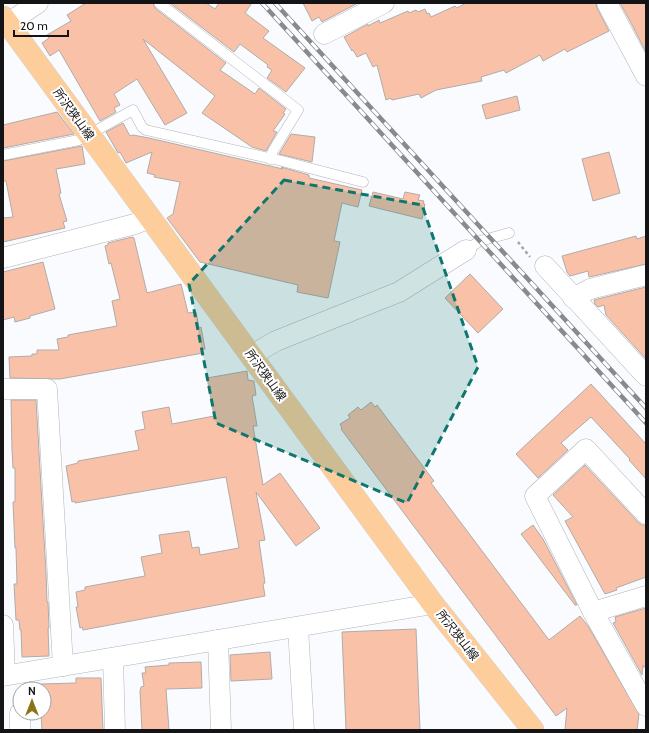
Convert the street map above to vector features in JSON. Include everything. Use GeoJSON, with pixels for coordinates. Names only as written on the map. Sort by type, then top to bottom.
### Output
{"type":"FeatureCollection","features":[{"type":"Feature","properties":{"kind":"main road","name":"所沢狭山線"},"geometry":{"type":"LineString","coordinates":[[5,20],[433,604],[533,730]]}},
{"type":"Feature","properties":{"kind":"street"},"geometry":{"type":"LineString","coordinates":[[5,20],[38,3]]}},
{"type":"Feature","properties":{"kind":"street"},"geometry":{"type":"LineString","coordinates":[[324,34],[384,3]]}},
{"type":"Feature","properties":{"kind":"street"},"geometry":{"type":"LineString","coordinates":[[607,3],[646,76]]}},
{"type":"Feature","properties":{"kind":"street"},"geometry":{"type":"LineString","coordinates":[[3,258],[135,224],[150,218]]}},
{"type":"Feature","properties":{"kind":"street"},"geometry":{"type":"LineString","coordinates":[[252,355],[276,341],[399,292],[466,250]]}},
{"type":"Feature","properties":{"kind":"street"},"geometry":{"type":"LineString","coordinates":[[545,266],[573,298],[646,375]]}},
{"type":"Feature","properties":{"kind":"street"},"geometry":{"type":"LineString","coordinates":[[573,298],[590,289],[646,275]]}},
{"type":"Feature","properties":{"kind":"street"},"geometry":{"type":"LineString","coordinates":[[3,389],[47,389],[63,666]]}},
{"type":"Feature","properties":{"kind":"street"},"geometry":{"type":"LineString","coordinates":[[646,514],[586,449],[535,496],[593,612],[646,706]]}},
{"type":"Feature","properties":{"kind":"street"},"geometry":{"type":"LineString","coordinates":[[593,612],[646,596]]}},
{"type":"Feature","properties":{"kind":"street"},"geometry":{"type":"LineString","coordinates":[[3,625],[12,678],[63,666],[433,604]]}},
{"type":"Feature","properties":{"kind":"street"},"geometry":{"type":"LineString","coordinates":[[298,627],[304,730]]}},
{"type":"Feature","properties":{"kind":"street"},"geometry":{"type":"LineString","coordinates":[[218,640],[221,730]]}},
{"type":"Feature","properties":{"kind":"street"},"geometry":{"type":"LineString","coordinates":[[113,658],[115,730]]}},
{"type":"Feature","properties":{"kind":"lane"},"geometry":{"type":"LineString","coordinates":[[159,3],[298,110],[273,151],[270,159]]}},
{"type":"Feature","properties":{"kind":"lane"},"geometry":{"type":"LineString","coordinates":[[3,155],[79,140],[133,110],[142,127],[146,130],[363,182]]}},
{"type":"Feature","properties":{"kind":"lane"},"geometry":{"type":"LineString","coordinates":[[466,250],[480,241],[509,233]]}},
{"type":"Feature","properties":{"kind":"path"},"geometry":{"type":"LineString","coordinates":[[509,233],[535,263],[545,266]]}},
{"type":"Feature","properties":{"kind":"highlighted area"},"geometry":{"type":"Polygon","coordinates":[[[284,180],[422,205],[478,367],[407,503],[216,423],[189,284],[284,180]]]}},
{"type":"Feature","properties":{"kind":"building"},"geometry":{"type":"Polygon","coordinates":[[[86,3],[153,3],[155,8],[226,63],[220,70],[255,94],[259,88],[286,109],[283,113],[285,114],[273,131],[277,132],[266,151],[252,147],[202,113],[215,96],[143,39],[187,113],[165,125],[137,79],[114,94],[120,105],[114,108],[116,112],[100,121],[59,50],[50,56],[42,43],[49,38],[47,35],[71,21],[67,15],[86,3]]]}},
{"type":"Feature","properties":{"kind":"building"},"geometry":{"type":"Polygon","coordinates":[[[170,3],[206,3],[215,9],[219,3],[252,3],[245,13],[269,31],[263,38],[305,68],[286,92],[267,78],[272,70],[267,67],[268,65],[240,44],[234,52],[170,3]]]}},
{"type":"Feature","properties":{"kind":"building"},"geometry":{"type":"Polygon","coordinates":[[[303,3],[358,3],[322,22],[319,17],[312,21],[303,3]]]}},
{"type":"Feature","properties":{"kind":"building"},"geometry":{"type":"Polygon","coordinates":[[[466,3],[596,3],[609,31],[567,52],[565,49],[543,61],[540,55],[506,73],[504,70],[481,77],[482,81],[436,90],[421,98],[419,94],[392,100],[391,98],[386,100],[377,65],[373,67],[366,53],[357,57],[344,37],[368,24],[368,26],[379,20],[380,23],[408,11],[409,13],[416,10],[418,12],[425,9],[427,14],[429,13],[431,17],[455,6],[457,8],[466,3]]]}},
{"type":"Feature","properties":{"kind":"building"},"geometry":{"type":"Polygon","coordinates":[[[620,3],[646,3],[646,52],[630,21],[620,3]]]}},
{"type":"Feature","properties":{"kind":"building"},"geometry":{"type":"Polygon","coordinates":[[[517,96],[520,110],[486,119],[482,105],[517,96]]]}},
{"type":"Feature","properties":{"kind":"building"},"geometry":{"type":"Polygon","coordinates":[[[57,112],[74,134],[3,148],[3,125],[57,112]]]}},
{"type":"Feature","properties":{"kind":"building"},"geometry":{"type":"Polygon","coordinates":[[[123,123],[130,136],[133,135],[149,138],[283,169],[281,167],[309,175],[309,178],[362,190],[358,207],[342,203],[334,241],[340,242],[328,298],[297,292],[298,285],[200,262],[167,218],[173,214],[180,182],[154,177],[155,175],[147,173],[152,152],[126,163],[120,152],[118,153],[106,132],[123,123]]]}},
{"type":"Feature","properties":{"kind":"building"},"geometry":{"type":"Polygon","coordinates":[[[291,134],[315,137],[312,162],[279,154],[291,134]]]}},
{"type":"Feature","properties":{"kind":"building"},"geometry":{"type":"Polygon","coordinates":[[[82,146],[85,164],[56,169],[61,193],[59,194],[67,221],[63,222],[65,228],[3,242],[3,218],[13,217],[6,181],[3,181],[3,161],[82,146]]]}},
{"type":"Feature","properties":{"kind":"building"},"geometry":{"type":"Polygon","coordinates":[[[609,152],[620,193],[593,201],[582,159],[609,152]]]}},
{"type":"Feature","properties":{"kind":"building"},"geometry":{"type":"Polygon","coordinates":[[[373,192],[403,199],[405,192],[420,195],[418,200],[424,201],[423,204],[425,204],[422,219],[369,206],[373,192]]]}},
{"type":"Feature","properties":{"kind":"building"},"geometry":{"type":"Polygon","coordinates":[[[636,236],[637,239],[646,236],[646,264],[589,277],[588,271],[570,276],[567,272],[562,256],[636,236]]]}},
{"type":"Feature","properties":{"kind":"building"},"geometry":{"type":"Polygon","coordinates":[[[132,237],[134,238],[147,293],[181,284],[188,313],[196,312],[199,328],[201,327],[205,349],[202,350],[203,353],[60,379],[10,378],[9,357],[32,356],[32,354],[37,354],[37,350],[59,350],[57,339],[68,337],[68,335],[117,326],[112,301],[120,299],[105,246],[108,245],[108,243],[132,237]]]}},
{"type":"Feature","properties":{"kind":"building"},"geometry":{"type":"Polygon","coordinates":[[[43,262],[55,309],[15,322],[14,317],[3,320],[3,272],[43,262]]]}},
{"type":"Feature","properties":{"kind":"building"},"geometry":{"type":"Polygon","coordinates":[[[470,274],[503,309],[478,333],[445,298],[470,274]]]}},
{"type":"Feature","properties":{"kind":"building"},"geometry":{"type":"Polygon","coordinates":[[[646,287],[646,359],[606,315],[604,305],[598,307],[594,300],[646,287]]]}},
{"type":"Feature","properties":{"kind":"building"},"geometry":{"type":"Polygon","coordinates":[[[247,371],[248,380],[254,381],[256,395],[252,396],[257,426],[253,426],[263,485],[280,473],[320,528],[296,546],[256,492],[265,540],[259,541],[265,583],[263,584],[265,596],[83,630],[82,627],[80,628],[76,607],[78,607],[76,592],[85,590],[85,587],[145,576],[141,557],[162,553],[159,535],[189,531],[192,548],[199,547],[200,555],[239,548],[226,477],[75,503],[75,501],[72,502],[66,466],[78,463],[78,461],[139,450],[135,431],[145,429],[142,412],[169,407],[172,424],[214,416],[207,378],[247,371]]]}},
{"type":"Feature","properties":{"kind":"building"},"geometry":{"type":"Polygon","coordinates":[[[591,384],[646,444],[646,479],[629,460],[630,459],[591,417],[561,443],[568,450],[538,478],[516,454],[591,384]]]}},
{"type":"Feature","properties":{"kind":"building"},"geometry":{"type":"Polygon","coordinates":[[[11,400],[36,400],[48,602],[49,656],[22,657],[21,630],[19,620],[16,620],[14,584],[17,584],[13,502],[15,502],[15,468],[13,468],[11,400]]]}},
{"type":"Feature","properties":{"kind":"building"},"geometry":{"type":"Polygon","coordinates":[[[371,402],[375,407],[377,405],[434,481],[431,483],[549,640],[580,616],[588,626],[639,714],[637,730],[565,730],[567,708],[556,716],[341,429],[340,424],[350,418],[348,415],[358,407],[361,410],[371,402]]]}},
{"type":"Feature","properties":{"kind":"building"},"geometry":{"type":"Polygon","coordinates":[[[585,465],[638,522],[642,525],[646,525],[646,577],[616,588],[617,590],[605,594],[565,521],[573,517],[553,495],[585,465]]]}},
{"type":"Feature","properties":{"kind":"building"},"geometry":{"type":"Polygon","coordinates":[[[533,525],[543,539],[577,605],[575,605],[521,534],[533,525]]]}},
{"type":"Feature","properties":{"kind":"building"},"geometry":{"type":"Polygon","coordinates":[[[646,608],[646,667],[643,665],[642,675],[613,623],[616,622],[615,617],[646,608]]]}},
{"type":"Feature","properties":{"kind":"building"},"geometry":{"type":"Polygon","coordinates":[[[416,629],[420,730],[346,730],[342,632],[416,629]]]}},
{"type":"Feature","properties":{"kind":"building"},"geometry":{"type":"Polygon","coordinates":[[[270,652],[272,679],[231,681],[230,655],[270,652]]]}},
{"type":"Feature","properties":{"kind":"building"},"geometry":{"type":"Polygon","coordinates":[[[201,662],[202,688],[166,689],[169,730],[142,730],[140,691],[141,687],[144,686],[142,673],[146,673],[145,667],[169,665],[169,663],[201,662]]]}},
{"type":"Feature","properties":{"kind":"building"},"geometry":{"type":"Polygon","coordinates":[[[76,678],[101,678],[103,730],[42,730],[41,721],[52,721],[52,684],[76,683],[76,678]]]}},
{"type":"Feature","properties":{"kind":"railway"},"geometry":{"type":"LineString","coordinates":[[262,3],[646,423]]}},
{"type":"Feature","properties":{"kind":"railway"},"geometry":{"type":"LineString","coordinates":[[275,3],[646,408]]}}]}
